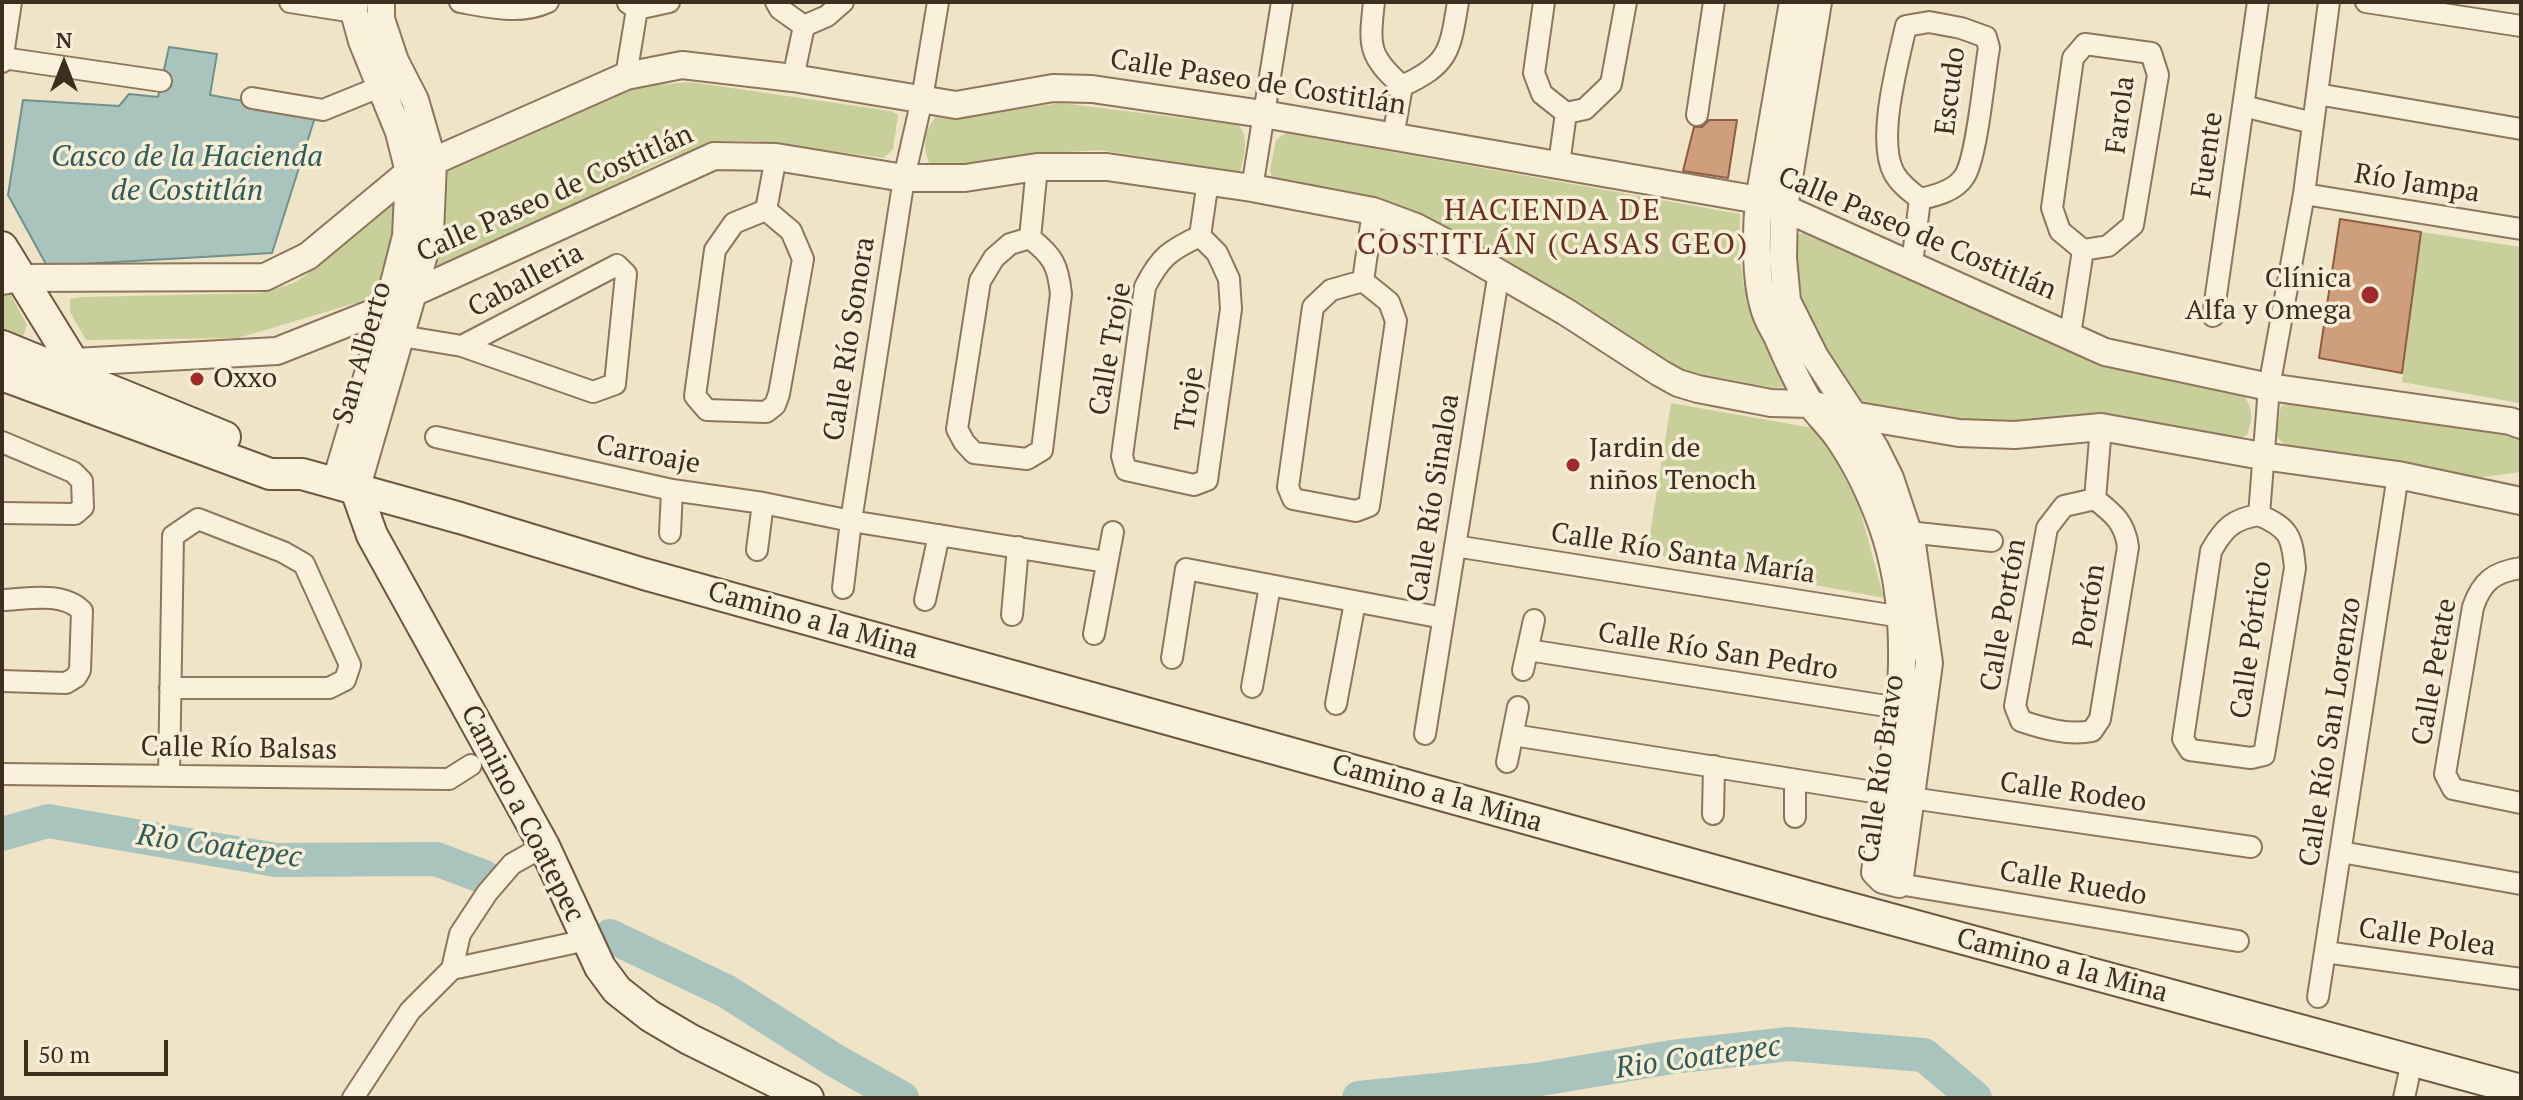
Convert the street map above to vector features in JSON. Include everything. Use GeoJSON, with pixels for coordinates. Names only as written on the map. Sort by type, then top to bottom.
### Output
{"type":"FeatureCollection","features":[{"type":"Feature","properties":{"kind":"main road"},"geometry":{"type":"LineString","coordinates":[[2,247],[12,279],[86,407]]}},
{"type":"Feature","properties":{"kind":"main road"},"geometry":{"type":"LineString","coordinates":[[2,346],[66,368],[280,459],[302,474]]}},
{"type":"Feature","properties":{"kind":"main road"},"geometry":{"type":"LineString","coordinates":[[4,376],[270,474],[302,474],[345,487]]}},
{"type":"Feature","properties":{"kind":"main road","name":"Camino a Coatepec"},"geometry":{"type":"LineString","coordinates":[[345,487],[544,846],[600,967],[617,990],[650,1016],[689,1039],[808,1098]]}},
{"type":"Feature","properties":{"kind":"main road","name":"Camino a la Mina"},"geometry":{"type":"LineString","coordinates":[[345,487],[674,582],[1793,893],[2521,1090]]}},
{"type":"Feature","properties":{"kind":"street"},"geometry":{"type":"LineString","coordinates":[[11,2],[2,60],[161,81]]}},
{"type":"Feature","properties":{"kind":"street"},"geometry":{"type":"LineString","coordinates":[[290,2],[355,7]]}},
{"type":"Feature","properties":{"kind":"street","name":"San Alberto"},"geometry":{"type":"LineString","coordinates":[[345,487],[401,336],[430,234],[415,100],[395,61],[381,19],[381,2]]}},
{"type":"Feature","properties":{"kind":"street"},"geometry":{"type":"LineString","coordinates":[[465,2],[526,10],[548,3]]}},
{"type":"Feature","properties":{"kind":"street"},"geometry":{"type":"LineString","coordinates":[[626,76],[632,5],[669,2]]}},
{"type":"Feature","properties":{"kind":"street"},"geometry":{"type":"LineString","coordinates":[[776,2],[780,9],[804,26]]}},
{"type":"Feature","properties":{"kind":"street"},"geometry":{"type":"LineString","coordinates":[[804,26],[827,16],[843,2]]}},
{"type":"Feature","properties":{"kind":"street","name":"Calle Río Sonora"},"geometry":{"type":"LineString","coordinates":[[843,588],[904,178],[922,99],[938,2]]}},
{"type":"Feature","properties":{"kind":"street"},"geometry":{"type":"LineString","coordinates":[[1252,188],[1282,2]]}},
{"type":"Feature","properties":{"kind":"street"},"geometry":{"type":"LineString","coordinates":[[1374,2],[1371,48],[1383,69],[1402,86]]}},
{"type":"Feature","properties":{"kind":"street"},"geometry":{"type":"LineString","coordinates":[[1402,86],[1422,77],[1440,62],[1450,46],[1458,2]]}},
{"type":"Feature","properties":{"kind":"street"},"geometry":{"type":"LineString","coordinates":[[1544,2],[1534,73],[1542,94],[1566,113]]}},
{"type":"Feature","properties":{"kind":"street"},"geometry":{"type":"LineString","coordinates":[[1566,113],[1585,109],[1611,84],[1626,2]]}},
{"type":"Feature","properties":{"kind":"street"},"geometry":{"type":"LineString","coordinates":[[1697,115],[1714,2]]}},
{"type":"Feature","properties":{"kind":"street","name":"Fuente"},"geometry":{"type":"LineString","coordinates":[[2213,316],[2258,2]]}},
{"type":"Feature","properties":{"kind":"street"},"geometry":{"type":"LineString","coordinates":[[2259,515],[2269,387],[2304,194],[2329,2]]}},
{"type":"Feature","properties":{"kind":"street"},"geometry":{"type":"LineString","coordinates":[[2366,2],[2521,26]]}},
{"type":"Feature","properties":{"kind":"street","name":"Calle Río Bravo"},"geometry":{"type":"LineString","coordinates":[[1794,3],[1771,204],[1783,258],[1787,301],[1815,357],[1868,435],[1890,478],[1912,544],[1924,613],[1929,663],[1899,796],[1875,872],[1883,880],[1899,884]]}},
{"type":"Feature","properties":{"kind":"street","name":"San Alberto"},"geometry":{"type":"LineString","coordinates":[[345,487],[421,167],[399,132],[362,41],[355,7]]}},
{"type":"Feature","properties":{"kind":"street","name":"Escudo"},"geometry":{"type":"LineString","coordinates":[[1929,22],[1986,37],[1989,48],[1972,155],[1964,178],[1941,194],[1920,199],[1893,172],[1886,148],[1886,130],[1906,26],[1929,22]]}},
{"type":"Feature","properties":{"kind":"street"},"geometry":{"type":"LineString","coordinates":[[793,78],[804,26]]}},
{"type":"Feature","properties":{"kind":"street","name":"Farola"},"geometry":{"type":"LineString","coordinates":[[2085,44],[2151,53],[2158,75],[2133,225],[2108,246],[2083,250],[2060,231],[2052,208],[2073,58],[2085,44]]}},
{"type":"Feature","properties":{"kind":"street","name":"Calle Paseo de Costitlán"},"geometry":{"type":"LineString","coordinates":[[12,279],[265,277],[308,256],[421,167],[626,76],[682,65],[793,78],[956,105],[1053,88],[1092,89],[1263,114],[1559,164],[1771,204],[2105,352],[2269,387],[2521,425]]}},
{"type":"Feature","properties":{"kind":"street"},"geometry":{"type":"LineString","coordinates":[[252,98],[323,110],[382,86]]}},
{"type":"Feature","properties":{"kind":"street"},"geometry":{"type":"LineString","coordinates":[[1393,137],[1402,86]]}},
{"type":"Feature","properties":{"kind":"street"},"geometry":{"type":"LineString","coordinates":[[2317,94],[2521,129]]}},
{"type":"Feature","properties":{"kind":"street"},"geometry":{"type":"LineString","coordinates":[[2243,106],[2313,123]]}},
{"type":"Feature","properties":{"kind":"street"},"geometry":{"type":"LineString","coordinates":[[1559,164],[1566,113]]}},
{"type":"Feature","properties":{"kind":"street","name":"Calle Paseo de Costitlán"},"geometry":{"type":"LineString","coordinates":[[4,376],[277,351],[388,307],[714,156],[776,157],[904,178],[965,178],[1037,167],[1107,167],[1252,188],[1373,211],[1416,227],[1499,272],[1678,383],[1771,403],[1811,404],[1852,415],[1959,433],[2015,435],[2101,427],[2262,456],[2398,475],[2521,501]]}},
{"type":"Feature","properties":{"kind":"street"},"geometry":{"type":"LineString","coordinates":[[766,210],[776,157]]}},
{"type":"Feature","properties":{"kind":"street"},"geometry":{"type":"LineString","coordinates":[[1030,238],[1037,167]]}},
{"type":"Feature","properties":{"kind":"street"},"geometry":{"type":"LineString","coordinates":[[1200,236],[1208,181]]}},
{"type":"Feature","properties":{"kind":"street","name":"Río Jampa"},"geometry":{"type":"LineString","coordinates":[[2304,194],[2521,229]]}},
{"type":"Feature","properties":{"kind":"street"},"geometry":{"type":"LineString","coordinates":[[1912,264],[1920,199]]}},
{"type":"Feature","properties":{"kind":"street","name":"Calle Río Bravo"},"geometry":{"type":"LineString","coordinates":[[1771,204],[1757,220],[1757,260],[1764,308],[1811,404],[1838,438],[1863,479],[1883,526],[1894,565],[1902,617],[1903,657],[1899,708],[1899,796]]}},
{"type":"Feature","properties":{"kind":"street"},"geometry":{"type":"LineString","coordinates":[[766,210],[791,231],[803,259],[779,394],[775,405],[766,412],[707,410],[695,396],[715,250],[734,223],[766,210]]}},
{"type":"Feature","properties":{"kind":"street"},"geometry":{"type":"LineString","coordinates":[[1363,281],[1373,211]]}},
{"type":"Feature","properties":{"kind":"street","name":"Calle Troje"},"geometry":{"type":"LineString","coordinates":[[1122,456],[1145,287],[1157,263],[1179,246],[1200,236]]}},
{"type":"Feature","properties":{"kind":"street","name":"Troje"},"geometry":{"type":"LineString","coordinates":[[1122,456],[1126,470],[1194,485],[1207,480],[1231,309],[1229,279],[1217,253],[1200,236]]}},
{"type":"Feature","properties":{"kind":"street"},"geometry":{"type":"LineString","coordinates":[[1030,238],[1045,250],[1058,269],[1061,294],[1042,450],[1027,459],[974,453],[957,429],[980,281],[994,258],[1010,244],[1030,238]]}},
{"type":"Feature","properties":{"kind":"street"},"geometry":{"type":"LineString","coordinates":[[2070,335],[2083,250]]}},
{"type":"Feature","properties":{"kind":"street","name":"Caballeria"},"geometry":{"type":"LineString","coordinates":[[401,336],[462,346],[593,392],[615,384],[626,274],[617,265],[462,346]]}},
{"type":"Feature","properties":{"kind":"street","name":"Calle Río Sinaloa"},"geometry":{"type":"LineString","coordinates":[[1425,734],[1499,272]]}},
{"type":"Feature","properties":{"kind":"street"},"geometry":{"type":"LineString","coordinates":[[1363,281],[1389,302],[1396,321],[1369,506],[1356,511],[1293,499],[1288,487],[1313,307],[1331,290],[1363,281]]}},
{"type":"Feature","properties":{"kind":"street"},"geometry":{"type":"LineString","coordinates":[[2095,499],[2101,427]]}},
{"type":"Feature","properties":{"kind":"street","name":"Carroaje"},"geometry":{"type":"LineString","coordinates":[[436,437],[672,490],[1106,562]]}},
{"type":"Feature","properties":{"kind":"street"},"geometry":{"type":"LineString","coordinates":[[2,442],[73,472],[82,481],[83,507],[75,514],[2,513]]}},
{"type":"Feature","properties":{"kind":"street","name":"Calle Río San Lorenzo"},"geometry":{"type":"LineString","coordinates":[[2318,997],[2398,475]]}},
{"type":"Feature","properties":{"kind":"street"},"geometry":{"type":"LineString","coordinates":[[670,533],[672,490]]}},
{"type":"Feature","properties":{"kind":"street","name":"Portón"},"geometry":{"type":"LineString","coordinates":[[2092,731],[2100,719],[2128,547],[2126,531],[2118,517],[2095,499]]}},
{"type":"Feature","properties":{"kind":"street","name":"Calle Portón"},"geometry":{"type":"LineString","coordinates":[[2092,731],[2080,734],[2021,721],[2015,706],[2047,528],[2064,506],[2095,499]]}},
{"type":"Feature","properties":{"kind":"street"},"geometry":{"type":"LineString","coordinates":[[757,550],[763,503]]}},
{"type":"Feature","properties":{"kind":"street","name":"Calle Pórtico"},"geometry":{"type":"LineString","coordinates":[[2259,515],[2281,524],[2293,546],[2295,568],[2264,755],[2251,758],[2190,750],[2183,739],[2211,551],[2222,532],[2243,518],[2259,515]]}},
{"type":"Feature","properties":{"kind":"street"},"geometry":{"type":"LineString","coordinates":[[169,776],[170,688],[173,536],[198,519],[283,552],[304,564],[350,665],[345,680],[329,688],[170,688]]}},
{"type":"Feature","properties":{"kind":"street"},"geometry":{"type":"LineString","coordinates":[[1094,634],[1113,532]]}},
{"type":"Feature","properties":{"kind":"street"},"geometry":{"type":"LineString","coordinates":[[1908,532],[1992,541]]}},
{"type":"Feature","properties":{"kind":"street"},"geometry":{"type":"LineString","coordinates":[[925,600],[939,535]]}},
{"type":"Feature","properties":{"kind":"street","name":"Calle Río Santa María"},"geometry":{"type":"LineString","coordinates":[[1455,546],[1902,617]]}},
{"type":"Feature","properties":{"kind":"street"},"geometry":{"type":"LineString","coordinates":[[1012,615],[1018,547]]}},
{"type":"Feature","properties":{"kind":"street","name":"Calle Petate"},"geometry":{"type":"LineString","coordinates":[[2521,561],[2520,567],[2496,574],[2479,589],[2445,774],[2453,789],[2521,803]]}},
{"type":"Feature","properties":{"kind":"street"},"geometry":{"type":"LineString","coordinates":[[1172,658],[1186,569],[1443,618]]}},
{"type":"Feature","properties":{"kind":"street"},"geometry":{"type":"LineString","coordinates":[[1252,687],[1270,586]]}},
{"type":"Feature","properties":{"kind":"street"},"geometry":{"type":"LineString","coordinates":[[2,600],[65,599],[82,611],[80,670],[76,677],[66,683],[2,681]]}},
{"type":"Feature","properties":{"kind":"street"},"geometry":{"type":"LineString","coordinates":[[1336,704],[1355,602]]}},
{"type":"Feature","properties":{"kind":"street","name":"Calle Río San Pedro"},"geometry":{"type":"LineString","coordinates":[[1534,620],[1526,660],[1899,708]]}},
{"type":"Feature","properties":{"kind":"street"},"geometry":{"type":"LineString","coordinates":[[1507,762],[1518,707]]}},
{"type":"Feature","properties":{"kind":"street","name":"Calle Rodeo"},"geometry":{"type":"LineString","coordinates":[[1513,735],[2251,847]]}},
{"type":"Feature","properties":{"kind":"street","name":"Calle Río Balsas"},"geometry":{"type":"LineString","coordinates":[[2,774],[449,779],[471,765]]}},
{"type":"Feature","properties":{"kind":"street"},"geometry":{"type":"LineString","coordinates":[[1713,814],[1714,766]]}},
{"type":"Feature","properties":{"kind":"street"},"geometry":{"type":"LineString","coordinates":[[1795,780],[1795,817]]}},
{"type":"Feature","properties":{"kind":"street"},"geometry":{"type":"LineString","coordinates":[[353,1098],[410,1011],[452,969],[460,934],[487,893],[512,864],[544,846]]}},
{"type":"Feature","properties":{"kind":"street"},"geometry":{"type":"LineString","coordinates":[[2341,852],[2521,884]]}},
{"type":"Feature","properties":{"kind":"street","name":"Calle Ruedo"},"geometry":{"type":"LineString","coordinates":[[1899,884],[2238,941]]}},
{"type":"Feature","properties":{"kind":"street"},"geometry":{"type":"LineString","coordinates":[[452,969],[587,940]]}},
{"type":"Feature","properties":{"kind":"street","name":"Calle Polea"},"geometry":{"type":"LineString","coordinates":[[2325,952],[2521,979]]}},
{"type":"Feature","properties":{"kind":"street"},"geometry":{"type":"LineString","coordinates":[[2404,1098],[2412,1061]]}},
{"type":"Feature","properties":{"kind":"green space"},"geometry":{"type":"Polygon","coordinates":[[[690,82],[891,111],[898,115],[893,149],[884,158],[756,141],[723,141],[667,159],[437,269],[445,221],[444,170],[634,87],[690,82]]]}},
{"type":"Feature","properties":{"kind":"green space"},"geometry":{"type":"Polygon","coordinates":[[[1061,103],[1238,125],[1245,141],[1240,172],[1099,150],[1049,153],[981,165],[931,167],[925,141],[928,128],[936,116],[968,116],[1061,103]]]}},
{"type":"Feature","properties":{"kind":"green space"},"geometry":{"type":"Polygon","coordinates":[[[1286,133],[1740,214],[1739,251],[1744,287],[1784,387],[1775,388],[1685,371],[1421,220],[1272,179],[1270,170],[1276,140],[1286,133]]]}},
{"type":"Feature","properties":{"kind":"green space"},"geometry":{"type":"Polygon","coordinates":[[[401,199],[393,250],[379,294],[366,300],[238,338],[86,340],[70,312],[70,299],[83,297],[261,293],[296,282],[401,199]]]}},
{"type":"Feature","properties":{"kind":"green space"},"geometry":{"type":"Polygon","coordinates":[[[1803,232],[2114,367],[2241,392],[2251,413],[2247,435],[2236,439],[1998,426],[1860,404],[1819,342],[1800,304],[1793,238],[1803,232]]]}},
{"type":"Feature","properties":{"kind":"green space"},"geometry":{"type":"Polygon","coordinates":[[[2421,232],[2521,247],[2519,403],[2402,382],[2421,232]]]}},
{"type":"Feature","properties":{"kind":"green space"},"geometry":{"type":"Polygon","coordinates":[[[2,295],[11,295],[27,325],[23,336],[2,333],[2,295]]]}},
{"type":"Feature","properties":{"kind":"green space"},"geometry":{"type":"Polygon","coordinates":[[[2295,400],[2521,437],[2521,472],[2476,478],[2287,447],[2276,436],[2281,406],[2295,400]]]}},
{"type":"Feature","properties":{"kind":"green space"},"geometry":{"type":"Polygon","coordinates":[[[1671,403],[1813,428],[1834,457],[1859,506],[1884,598],[1647,553],[1671,403]]]}},
{"type":"Feature","properties":{"kind":"water","name":"Casco de la Hacienda de Costitlán"},"geometry":{"type":"Polygon","coordinates":[[[169,47],[217,54],[210,95],[316,114],[272,253],[47,266],[8,195],[23,100],[119,106],[129,94],[158,97],[169,47]]]}},
{"type":"Feature","properties":{"kind":"building"},"geometry":{"type":"Polygon","coordinates":[[[1709,120],[1737,120],[1728,178],[1683,171],[1694,127],[1702,127],[1709,120]]]}},
{"type":"Feature","properties":{"kind":"building","name":"Clínica Alfa y Omega"},"geometry":{"type":"Polygon","coordinates":[[[2340,219],[2421,232],[2402,373],[2319,358],[2340,219]]]}},
{"type":"Feature","properties":{"kind":"waterway","name":"Rio Coatepec"},"geometry":{"type":"LineString","coordinates":[[2,834],[48,821],[276,860],[436,859],[484,877]]}},
{"type":"Feature","properties":{"kind":"waterway","name":"Rio Coatepec"},"geometry":{"type":"LineString","coordinates":[[610,936],[726,991],[834,1060],[902,1098]]}},
{"type":"Feature","properties":{"kind":"waterway","name":"Rio Coatepec"},"geometry":{"type":"LineString","coordinates":[[1359,1098],[1535,1080],[1672,1057],[1789,1044],[1924,1055],[1975,1098]]}},
{"type":"Feature","properties":{"kind":"place","name":"Clínica Alfa y Omega"},"geometry":{"type":"Point","coordinates":[2370,295]}},
{"type":"Feature","properties":{"kind":"place","name":"Oxxo"},"geometry":{"type":"Point","coordinates":[197,379]}},
{"type":"Feature","properties":{"kind":"place","name":"Jardin de niños Tenoch"},"geometry":{"type":"Point","coordinates":[1573,465]}},
{"type":"Feature","properties":{"kind":"district","name":"HACIENDA DE COSTITLÁN (CASAS GEO)"},"geometry":{"type":"Point","coordinates":[1553,228]}}]}
